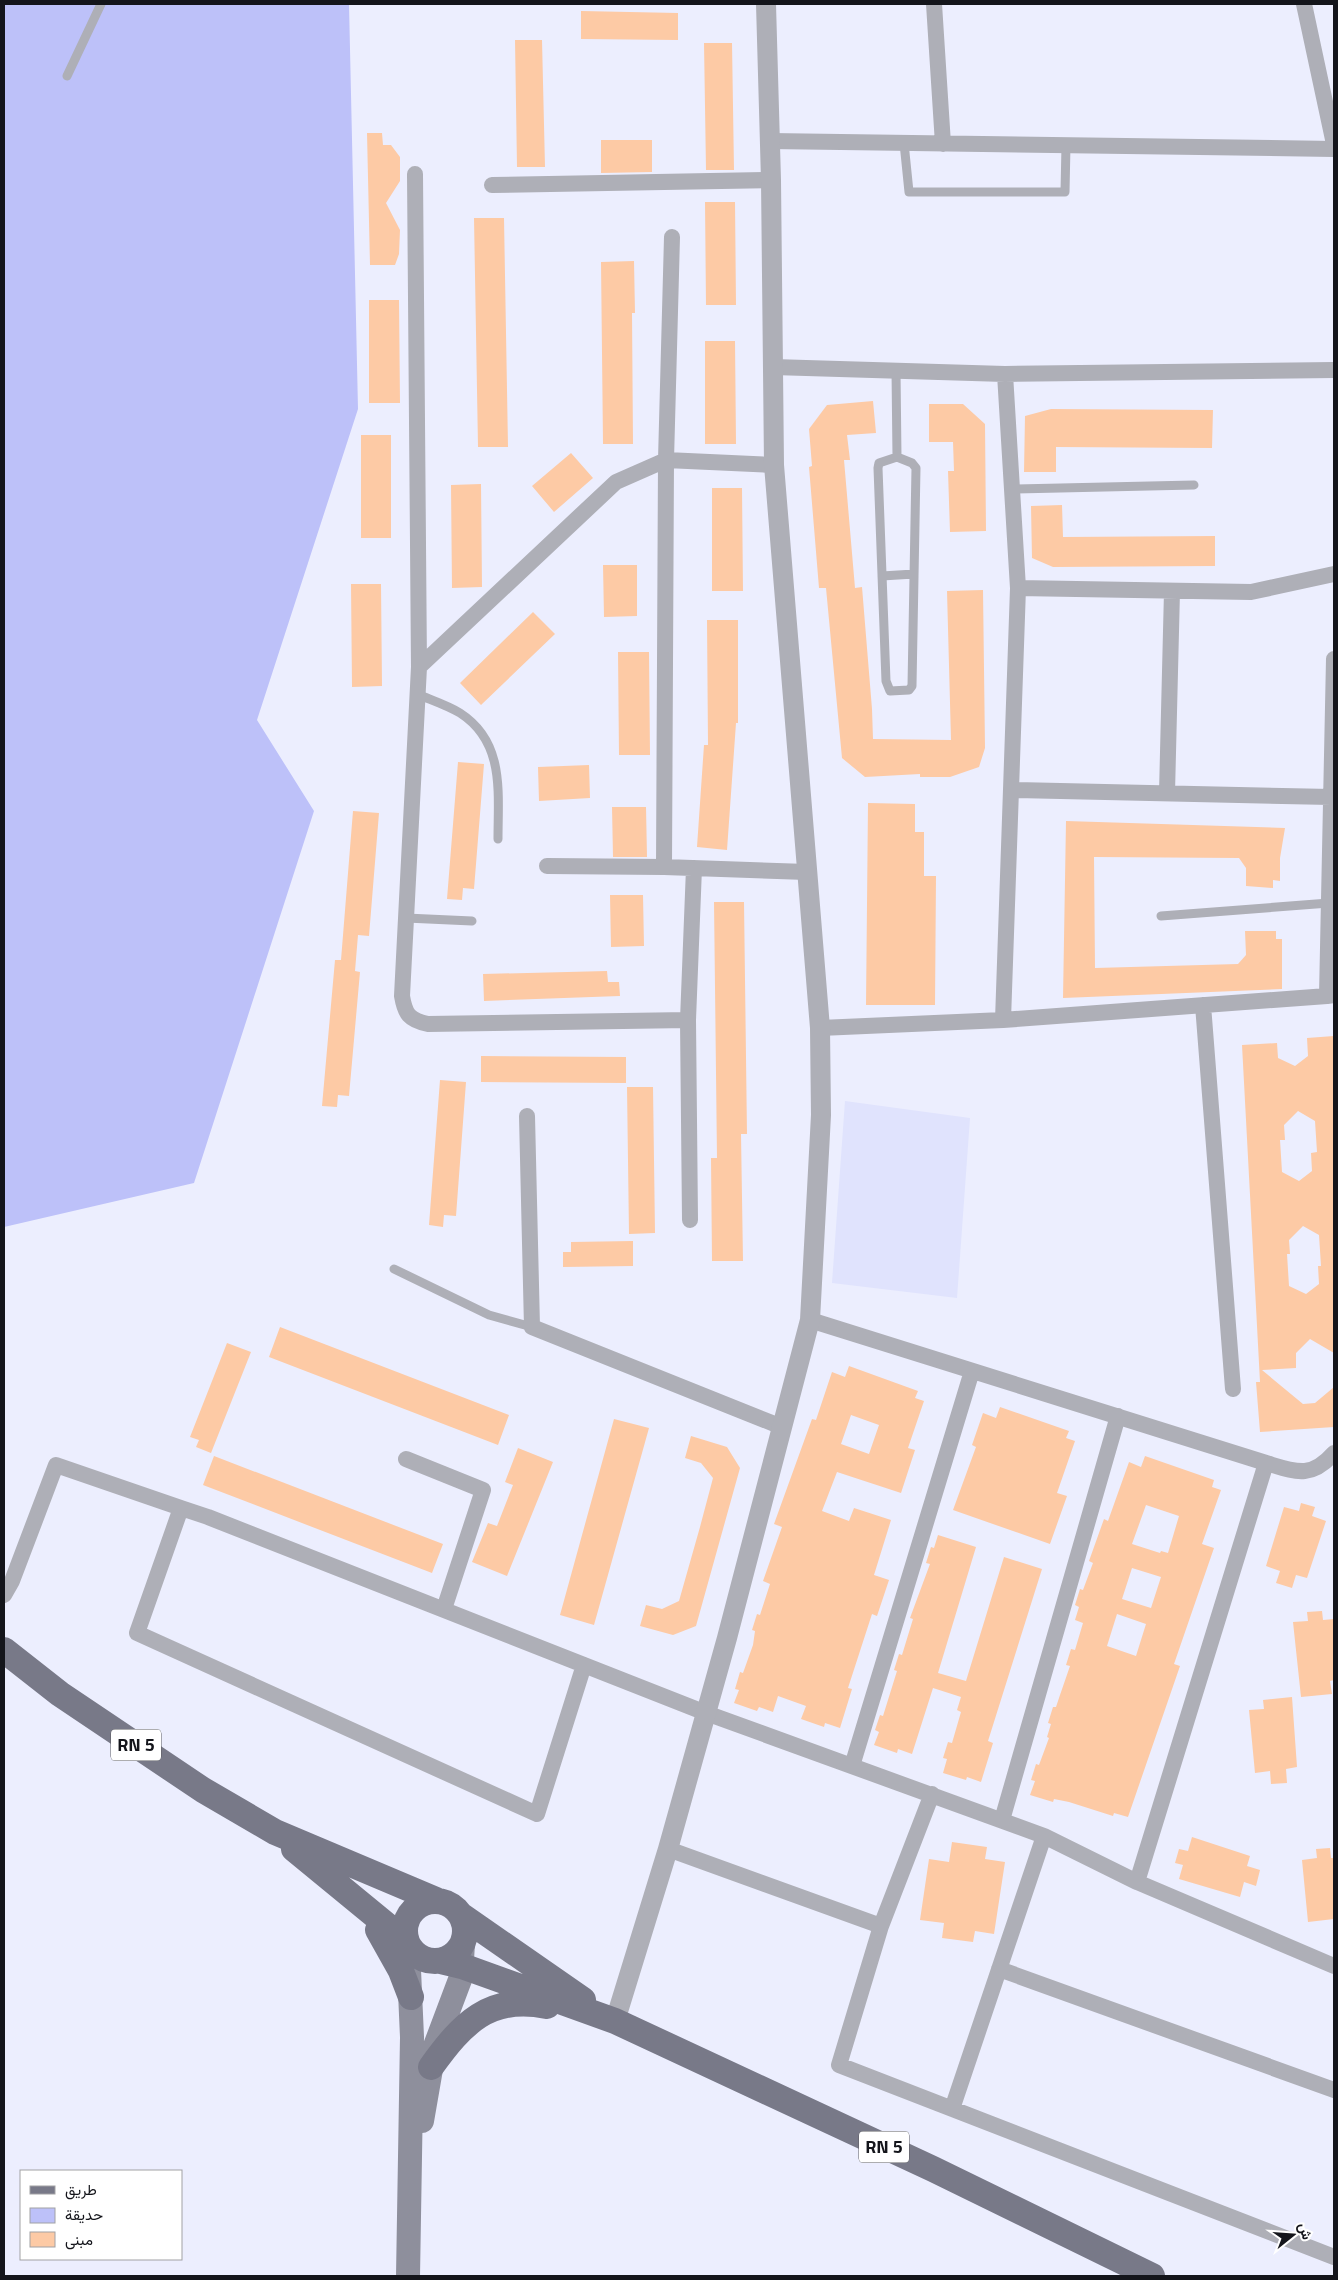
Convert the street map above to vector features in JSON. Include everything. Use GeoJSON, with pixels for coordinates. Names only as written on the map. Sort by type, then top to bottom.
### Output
{"type":"FeatureCollection","features":[{"type":"Feature","properties":{"kind":"main road","name":"RN 5"},"geometry":{"type":"LineString","coordinates":[[4,1650],[76,1705],[203,1790],[275,1832],[436,1900]]}},
{"type":"Feature","properties":{"kind":"main road","name":"RN 5"},"geometry":{"type":"LineString","coordinates":[[275,1832],[407,1944]]}},
{"type":"Feature","properties":{"kind":"main road"},"geometry":{"type":"LineString","coordinates":[[408,2201],[439,2033],[460,1977],[455,1957],[465,1934],[462,1916],[451,1905],[436,1900],[417,1905],[410,1912],[404,1931],[407,1944],[412,2037],[408,2201],[408,2276]]}},
{"type":"Feature","properties":{"kind":"main road"},"geometry":{"type":"LineString","coordinates":[[356,1901],[388,1946],[410,1997]]}},
{"type":"Feature","properties":{"kind":"main road","name":"RN 5"},"geometry":{"type":"LineString","coordinates":[[462,1916],[615,2022]]}},
{"type":"Feature","properties":{"kind":"main road"},"geometry":{"type":"LineString","coordinates":[[407,1944],[424,1960],[455,1957]]}},
{"type":"Feature","properties":{"kind":"main road","name":"RN 5"},"geometry":{"type":"LineString","coordinates":[[455,1957],[615,2022],[933,2169],[1152,2276]]}},
{"type":"Feature","properties":{"kind":"main road"},"geometry":{"type":"LineString","coordinates":[[432,2067],[464,2026],[492,2008],[510,2004],[545,2005],[615,2022]]}},
{"type":"Feature","properties":{"kind":"street"},"geometry":{"type":"LineString","coordinates":[[615,2022],[668,1849],[706,1713],[810,1320],[821,1115],[820,1028],[774,465],[771,180],[766,4]]}},
{"type":"Feature","properties":{"kind":"street"},"geometry":{"type":"LineString","coordinates":[[934,4],[943,144]]}},
{"type":"Feature","properties":{"kind":"street"},"geometry":{"type":"LineString","coordinates":[[1304,4],[1334,144]]}},
{"type":"Feature","properties":{"kind":"street"},"geometry":{"type":"LineString","coordinates":[[770,141],[1334,149]]}},
{"type":"Feature","properties":{"kind":"street"},"geometry":{"type":"LineString","coordinates":[[416,174],[418,667],[402,996],[405,1012],[412,1021],[428,1024],[688,1020]]}},
{"type":"Feature","properties":{"kind":"street"},"geometry":{"type":"LineString","coordinates":[[492,185],[771,180]]}},
{"type":"Feature","properties":{"kind":"street"},"geometry":{"type":"LineString","coordinates":[[664,867],[666,460],[672,237]]}},
{"type":"Feature","properties":{"kind":"street"},"geometry":{"type":"LineString","coordinates":[[773,367],[1005,374],[1334,370]]}},
{"type":"Feature","properties":{"kind":"street"},"geometry":{"type":"LineString","coordinates":[[1002,1020],[1018,588],[1005,374]]}},
{"type":"Feature","properties":{"kind":"street"},"geometry":{"type":"LineString","coordinates":[[418,667],[616,482],[666,460],[774,465]]}},
{"type":"Feature","properties":{"kind":"street"},"geometry":{"type":"LineString","coordinates":[[1018,588],[1251,592],[1334,574]]}},
{"type":"Feature","properties":{"kind":"street"},"geometry":{"type":"LineString","coordinates":[[1167,793],[1172,591]]}},
{"type":"Feature","properties":{"kind":"street"},"geometry":{"type":"LineString","coordinates":[[820,1028],[1002,1020],[1331,996],[1329,903],[1334,659]]}},
{"type":"Feature","properties":{"kind":"street"},"geometry":{"type":"LineString","coordinates":[[1011,790],[1331,797]]}},
{"type":"Feature","properties":{"kind":"street"},"geometry":{"type":"LineString","coordinates":[[547,866],[664,867],[807,872]]}},
{"type":"Feature","properties":{"kind":"street"},"geometry":{"type":"LineString","coordinates":[[690,1220],[688,1020],[694,868]]}},
{"type":"Feature","properties":{"kind":"street"},"geometry":{"type":"LineString","coordinates":[[1203,1005],[1233,1389]]}},
{"type":"Feature","properties":{"kind":"street"},"geometry":{"type":"LineString","coordinates":[[527,1116],[532,1327],[782,1427]]}},
{"type":"Feature","properties":{"kind":"street"},"geometry":{"type":"LineString","coordinates":[[810,1320],[1300,1473],[1325,1463],[1334,1453]]}},
{"type":"Feature","properties":{"kind":"street"},"geometry":{"type":"LineString","coordinates":[[852,1766],[972,1371]]}},
{"type":"Feature","properties":{"kind":"street"},"geometry":{"type":"LineString","coordinates":[[1002,1820],[1118,1416]]}},
{"type":"Feature","properties":{"kind":"street"},"geometry":{"type":"LineString","coordinates":[[406,1459],[483,1490],[444,1610]]}},
{"type":"Feature","properties":{"kind":"street"},"geometry":{"type":"LineString","coordinates":[[1137,1882],[1266,1463]]}},
{"type":"Feature","properties":{"kind":"street"},"geometry":{"type":"LineString","coordinates":[[4,1595],[12,1582],[56,1465],[181,1508],[706,1713],[1044,1836],[1137,1882],[1334,1966]]}},
{"type":"Feature","properties":{"kind":"street"},"geometry":{"type":"LineString","coordinates":[[181,1508],[138,1634],[537,1814],[584,1665]]}},
{"type":"Feature","properties":{"kind":"street"},"geometry":{"type":"LineString","coordinates":[[932,1794],[881,1926],[839,2065],[1334,2257]]}},
{"type":"Feature","properties":{"kind":"street"},"geometry":{"type":"LineString","coordinates":[[952,2109],[1044,1836]]}},
{"type":"Feature","properties":{"kind":"street"},"geometry":{"type":"LineString","coordinates":[[668,1849],[881,1926]]}},
{"type":"Feature","properties":{"kind":"street"},"geometry":{"type":"LineString","coordinates":[[999,1969],[1334,2090]]}},
{"type":"Feature","properties":{"kind":"lane"},"geometry":{"type":"LineString","coordinates":[[67,76],[101,4]]}},
{"type":"Feature","properties":{"kind":"lane"},"geometry":{"type":"LineString","coordinates":[[904,143],[909,192],[1066,192],[1066,145]]}},
{"type":"Feature","properties":{"kind":"lane"},"geometry":{"type":"LineString","coordinates":[[896,371],[897,457]]}},
{"type":"Feature","properties":{"kind":"lane"},"geometry":{"type":"LineString","coordinates":[[897,457],[912,463],[916,468],[912,686],[909,690],[890,691],[887,687],[878,468],[879,463],[897,457]]}},
{"type":"Feature","properties":{"kind":"lane"},"geometry":{"type":"LineString","coordinates":[[1012,489],[1194,485]]}},
{"type":"Feature","properties":{"kind":"lane"},"geometry":{"type":"LineString","coordinates":[[882,576],[914,574]]}},
{"type":"Feature","properties":{"kind":"lane"},"geometry":{"type":"LineString","coordinates":[[417,694],[460,713],[485,734],[498,770],[498,840]]}},
{"type":"Feature","properties":{"kind":"lane"},"geometry":{"type":"LineString","coordinates":[[1161,916],[1329,903]]}},
{"type":"Feature","properties":{"kind":"lane"},"geometry":{"type":"LineString","coordinates":[[406,918],[472,921]]}},
{"type":"Feature","properties":{"kind":"lane"},"geometry":{"type":"LineString","coordinates":[[394,1269],[489,1315],[532,1327]]}},
{"type":"Feature","properties":{"kind":"shaded area"},"geometry":{"type":"Polygon","coordinates":[[[845,1101],[970,1118],[957,1298],[832,1283],[845,1101]]]}},
{"type":"Feature","properties":{"kind":"green space"},"geometry":{"type":"Polygon","coordinates":[[[4,4],[349,4],[358,409],[257,720],[314,811],[194,1183],[4,1227],[4,4]]]}},
{"type":"Feature","properties":{"kind":"building"},"geometry":{"type":"Polygon","coordinates":[[[581,11],[678,13],[678,40],[581,39],[581,11]]]}},
{"type":"Feature","properties":{"kind":"building"},"geometry":{"type":"Polygon","coordinates":[[[515,40],[542,40],[545,167],[517,167],[515,40]]]}},
{"type":"Feature","properties":{"kind":"building"},"geometry":{"type":"Polygon","coordinates":[[[704,43],[732,43],[734,170],[706,170],[704,43]]]}},
{"type":"Feature","properties":{"kind":"building"},"geometry":{"type":"Polygon","coordinates":[[[367,133],[382,133],[383,145],[391,145],[400,157],[400,181],[386,203],[400,230],[399,254],[395,265],[370,265],[367,133]]]}},
{"type":"Feature","properties":{"kind":"building"},"geometry":{"type":"Polygon","coordinates":[[[601,140],[652,140],[652,172],[601,173],[601,140]]]}},
{"type":"Feature","properties":{"kind":"building"},"geometry":{"type":"Polygon","coordinates":[[[705,202],[735,202],[736,305],[706,305],[705,202]]]}},
{"type":"Feature","properties":{"kind":"building"},"geometry":{"type":"Polygon","coordinates":[[[474,218],[504,218],[508,447],[478,447],[474,218]]]}},
{"type":"Feature","properties":{"kind":"building"},"geometry":{"type":"Polygon","coordinates":[[[634,261],[635,313],[632,313],[633,444],[603,444],[601,262],[634,261]]]}},
{"type":"Feature","properties":{"kind":"building"},"geometry":{"type":"Polygon","coordinates":[[[369,300],[399,300],[400,403],[369,403],[369,300]]]}},
{"type":"Feature","properties":{"kind":"building"},"geometry":{"type":"Polygon","coordinates":[[[705,341],[735,341],[736,444],[705,444],[705,341]]]}},
{"type":"Feature","properties":{"kind":"building"},"geometry":{"type":"Polygon","coordinates":[[[873,401],[876,433],[847,435],[850,460],[844,460],[855,588],[862,587],[873,739],[951,740],[947,591],[983,590],[985,748],[979,767],[950,777],[920,777],[920,774],[865,777],[842,758],[826,588],[819,588],[809,467],[812,466],[809,429],[827,405],[873,401]]]}},
{"type":"Feature","properties":{"kind":"building"},"geometry":{"type":"Polygon","coordinates":[[[929,404],[963,404],[985,424],[986,531],[950,532],[948,471],[954,471],[953,442],[929,442],[929,404]]]}},
{"type":"Feature","properties":{"kind":"building"},"geometry":{"type":"Polygon","coordinates":[[[1051,409],[1213,410],[1212,448],[1056,447],[1056,472],[1024,472],[1025,416],[1051,409]]]}},
{"type":"Feature","properties":{"kind":"building"},"geometry":{"type":"Polygon","coordinates":[[[361,435],[391,435],[391,538],[361,538],[361,435]]]}},
{"type":"Feature","properties":{"kind":"building"},"geometry":{"type":"Polygon","coordinates":[[[571,453],[593,478],[554,512],[532,486],[571,453]]]}},
{"type":"Feature","properties":{"kind":"building"},"geometry":{"type":"Polygon","coordinates":[[[481,484],[482,587],[452,588],[451,485],[481,484]]]}},
{"type":"Feature","properties":{"kind":"building"},"geometry":{"type":"Polygon","coordinates":[[[712,488],[742,488],[743,591],[712,591],[712,488]]]}},
{"type":"Feature","properties":{"kind":"building"},"geometry":{"type":"Polygon","coordinates":[[[1062,505],[1063,537],[1215,536],[1215,566],[1053,567],[1032,558],[1031,506],[1062,505]]]}},
{"type":"Feature","properties":{"kind":"building"},"geometry":{"type":"Polygon","coordinates":[[[603,565],[637,565],[637,616],[604,617],[603,565]]]}},
{"type":"Feature","properties":{"kind":"building"},"geometry":{"type":"Polygon","coordinates":[[[351,584],[381,584],[382,686],[352,687],[351,584]]]}},
{"type":"Feature","properties":{"kind":"building"},"geometry":{"type":"Polygon","coordinates":[[[533,612],[555,634],[481,705],[460,683],[533,612]]]}},
{"type":"Feature","properties":{"kind":"building"},"geometry":{"type":"Polygon","coordinates":[[[707,620],[738,620],[738,723],[736,723],[727,850],[697,847],[704,745],[708,745],[707,620]]]}},
{"type":"Feature","properties":{"kind":"building"},"geometry":{"type":"Polygon","coordinates":[[[618,652],[649,652],[650,755],[619,755],[618,652]]]}},
{"type":"Feature","properties":{"kind":"building"},"geometry":{"type":"Polygon","coordinates":[[[458,762],[484,764],[474,889],[463,888],[462,900],[447,899],[458,762]]]}},
{"type":"Feature","properties":{"kind":"building"},"geometry":{"type":"Polygon","coordinates":[[[589,765],[590,798],[539,801],[538,767],[589,765]]]}},
{"type":"Feature","properties":{"kind":"building"},"geometry":{"type":"Polygon","coordinates":[[[868,803],[915,804],[915,832],[924,832],[924,876],[936,876],[935,1005],[866,1005],[868,803]]]}},
{"type":"Feature","properties":{"kind":"building"},"geometry":{"type":"Polygon","coordinates":[[[612,807],[646,807],[647,857],[613,857],[612,807]]]}},
{"type":"Feature","properties":{"kind":"building"},"geometry":{"type":"Polygon","coordinates":[[[353,811],[379,813],[369,936],[358,935],[355,971],[360,972],[349,1096],[338,1095],[337,1107],[322,1106],[335,960],[341,960],[353,811]]]}},
{"type":"Feature","properties":{"kind":"building"},"geometry":{"type":"Polygon","coordinates":[[[1066,821],[1285,828],[1280,858],[1280,881],[1273,880],[1273,888],[1246,886],[1246,868],[1239,858],[1094,857],[1095,968],[1238,964],[1246,955],[1245,931],[1276,931],[1276,939],[1282,939],[1282,989],[1063,998],[1066,821]]]}},
{"type":"Feature","properties":{"kind":"building"},"geometry":{"type":"Polygon","coordinates":[[[610,895],[643,895],[644,946],[611,947],[610,895]]]}},
{"type":"Feature","properties":{"kind":"building"},"geometry":{"type":"Polygon","coordinates":[[[714,902],[744,902],[747,1134],[741,1134],[743,1261],[712,1261],[711,1158],[717,1158],[714,902]]]}},
{"type":"Feature","properties":{"kind":"building"},"geometry":{"type":"Polygon","coordinates":[[[607,971],[608,982],[619,982],[620,996],[484,1001],[483,974],[607,971]]]}},
{"type":"Feature","properties":{"kind":"building"},"geometry":{"type":"Polygon","coordinates":[[[1334,1036],[1334,1353],[1310,1339],[1296,1353],[1296,1368],[1262,1370],[1303,1404],[1315,1403],[1334,1387],[1334,1427],[1260,1432],[1256,1382],[1260,1382],[1242,1045],[1277,1043],[1278,1058],[1295,1066],[1308,1056],[1307,1038],[1334,1036]],[[1298,1111],[1284,1125],[1285,1140],[1280,1140],[1282,1172],[1299,1181],[1312,1171],[1311,1153],[1317,1152],[1315,1121],[1298,1111]],[[1303,1226],[1289,1240],[1290,1254],[1287,1254],[1289,1286],[1306,1294],[1319,1284],[1318,1266],[1321,1266],[1319,1235],[1303,1226]]]}},
{"type":"Feature","properties":{"kind":"building"},"geometry":{"type":"Polygon","coordinates":[[[481,1056],[626,1057],[626,1083],[481,1082],[481,1056]]]}},
{"type":"Feature","properties":{"kind":"building"},"geometry":{"type":"Polygon","coordinates":[[[440,1080],[466,1082],[456,1216],[444,1215],[443,1227],[429,1225],[440,1080]]]}},
{"type":"Feature","properties":{"kind":"building"},"geometry":{"type":"Polygon","coordinates":[[[627,1087],[653,1087],[655,1233],[629,1234],[627,1087]]]}},
{"type":"Feature","properties":{"kind":"building"},"geometry":{"type":"Polygon","coordinates":[[[633,1241],[633,1266],[563,1267],[563,1252],[571,1252],[571,1242],[633,1241]]]}},
{"type":"Feature","properties":{"kind":"building"},"geometry":{"type":"Polygon","coordinates":[[[280,1327],[509,1415],[498,1445],[269,1357],[280,1327]]]}},
{"type":"Feature","properties":{"kind":"building"},"geometry":{"type":"Polygon","coordinates":[[[227,1343],[251,1352],[211,1453],[196,1447],[199,1440],[190,1437],[227,1343]]]}},
{"type":"Feature","properties":{"kind":"building"},"geometry":{"type":"Polygon","coordinates":[[[849,1366],[918,1391],[915,1398],[924,1401],[908,1448],[915,1450],[901,1493],[837,1472],[822,1511],[849,1521],[854,1508],[891,1520],[874,1575],[889,1580],[877,1616],[872,1614],[848,1688],[852,1689],[840,1728],[825,1723],[824,1727],[801,1719],[806,1706],[778,1696],[773,1712],[759,1707],[757,1711],[734,1703],[739,1690],[735,1689],[740,1672],[743,1673],[753,1645],[755,1631],[752,1630],[757,1614],[760,1615],[770,1584],[763,1581],[782,1527],[774,1524],[812,1419],[816,1420],[832,1372],[845,1377],[849,1366]],[[851,1415],[841,1444],[869,1454],[879,1425],[851,1415]]]}},
{"type":"Feature","properties":{"kind":"building"},"geometry":{"type":"Polygon","coordinates":[[[1000,1407],[1069,1431],[1066,1438],[1075,1441],[1057,1493],[1067,1496],[1050,1544],[953,1510],[976,1447],[972,1445],[983,1413],[996,1418],[1000,1407]]]}},
{"type":"Feature","properties":{"kind":"building"},"geometry":{"type":"Polygon","coordinates":[[[614,1419],[649,1428],[594,1625],[560,1615],[614,1419]]]}},
{"type":"Feature","properties":{"kind":"building"},"geometry":{"type":"Polygon","coordinates":[[[691,1436],[727,1447],[740,1468],[696,1626],[673,1635],[640,1626],[646,1605],[662,1609],[679,1601],[700,1527],[713,1478],[701,1463],[685,1458],[691,1436]]]}},
{"type":"Feature","properties":{"kind":"building"},"geometry":{"type":"Polygon","coordinates":[[[518,1448],[553,1462],[507,1576],[472,1562],[488,1523],[497,1526],[513,1485],[505,1482],[518,1448]]]}},
{"type":"Feature","properties":{"kind":"building"},"geometry":{"type":"Polygon","coordinates":[[[214,1456],[443,1544],[432,1573],[203,1485],[214,1456]]]}},
{"type":"Feature","properties":{"kind":"building"},"geometry":{"type":"Polygon","coordinates":[[[1145,1456],[1214,1480],[1212,1487],[1221,1490],[1202,1544],[1214,1548],[1174,1664],[1180,1666],[1128,1817],[1114,1813],[1113,1816],[1069,1802],[1054,1799],[1053,1802],[1030,1795],[1035,1781],[1031,1780],[1036,1764],[1039,1765],[1049,1738],[1047,1737],[1051,1724],[1048,1723],[1053,1707],[1056,1707],[1070,1666],[1066,1665],[1071,1649],[1075,1650],[1083,1623],[1075,1620],[1079,1607],[1075,1605],[1080,1589],[1083,1590],[1093,1563],[1089,1561],[1104,1519],[1108,1521],[1129,1462],[1141,1467],[1145,1456]],[[1146,1505],[1132,1544],[1160,1553],[1161,1551],[1168,1553],[1179,1516],[1146,1505]],[[1132,1568],[1122,1599],[1151,1608],[1161,1577],[1132,1568]],[[1117,1614],[1107,1646],[1136,1656],[1146,1624],[1117,1614]]]}},
{"type":"Feature","properties":{"kind":"building"},"geometry":{"type":"Polygon","coordinates":[[[1301,1503],[1315,1507],[1312,1516],[1326,1521],[1307,1578],[1296,1575],[1292,1588],[1276,1583],[1280,1571],[1266,1566],[1284,1507],[1299,1511],[1301,1503]]]}},
{"type":"Feature","properties":{"kind":"building"},"geometry":{"type":"Polygon","coordinates":[[[938,1535],[976,1547],[938,1673],[966,1681],[1004,1557],[1042,1569],[988,1741],[993,1743],[981,1782],[967,1777],[966,1780],[943,1773],[947,1759],[943,1758],[948,1742],[952,1743],[961,1712],[957,1710],[961,1697],[933,1688],[912,1754],[898,1749],[897,1753],[874,1745],[879,1732],[875,1730],[880,1715],[883,1716],[897,1671],[894,1670],[899,1654],[902,1655],[913,1619],[910,1618],[930,1564],[926,1563],[931,1547],[934,1548],[938,1535]]]}},
{"type":"Feature","properties":{"kind":"building"},"geometry":{"type":"Polygon","coordinates":[[[1322,1611],[1323,1620],[1334,1619],[1334,1680],[1330,1681],[1332,1694],[1301,1697],[1293,1622],[1308,1621],[1307,1612],[1322,1611]]]}},
{"type":"Feature","properties":{"kind":"building"},"geometry":{"type":"Polygon","coordinates":[[[1292,1697],[1297,1767],[1286,1769],[1287,1783],[1271,1784],[1270,1771],[1255,1773],[1249,1710],[1264,1709],[1263,1700],[1292,1697]]]}},
{"type":"Feature","properties":{"kind":"building"},"geometry":{"type":"Polygon","coordinates":[[[1192,1837],[1250,1856],[1247,1866],[1260,1870],[1256,1886],[1244,1882],[1240,1897],[1179,1879],[1183,1865],[1175,1863],[1179,1849],[1188,1851],[1192,1837]]]}},
{"type":"Feature","properties":{"kind":"building"},"geometry":{"type":"Polygon","coordinates":[[[952,1842],[987,1847],[985,1859],[1005,1862],[994,1934],[975,1931],[973,1942],[942,1938],[944,1923],[920,1920],[929,1859],[949,1862],[952,1842]]]}},
{"type":"Feature","properties":{"kind":"building"},"geometry":{"type":"Polygon","coordinates":[[[1330,1848],[1331,1858],[1334,1858],[1334,1919],[1308,1922],[1302,1860],[1317,1858],[1316,1849],[1330,1848]]]}}]}
